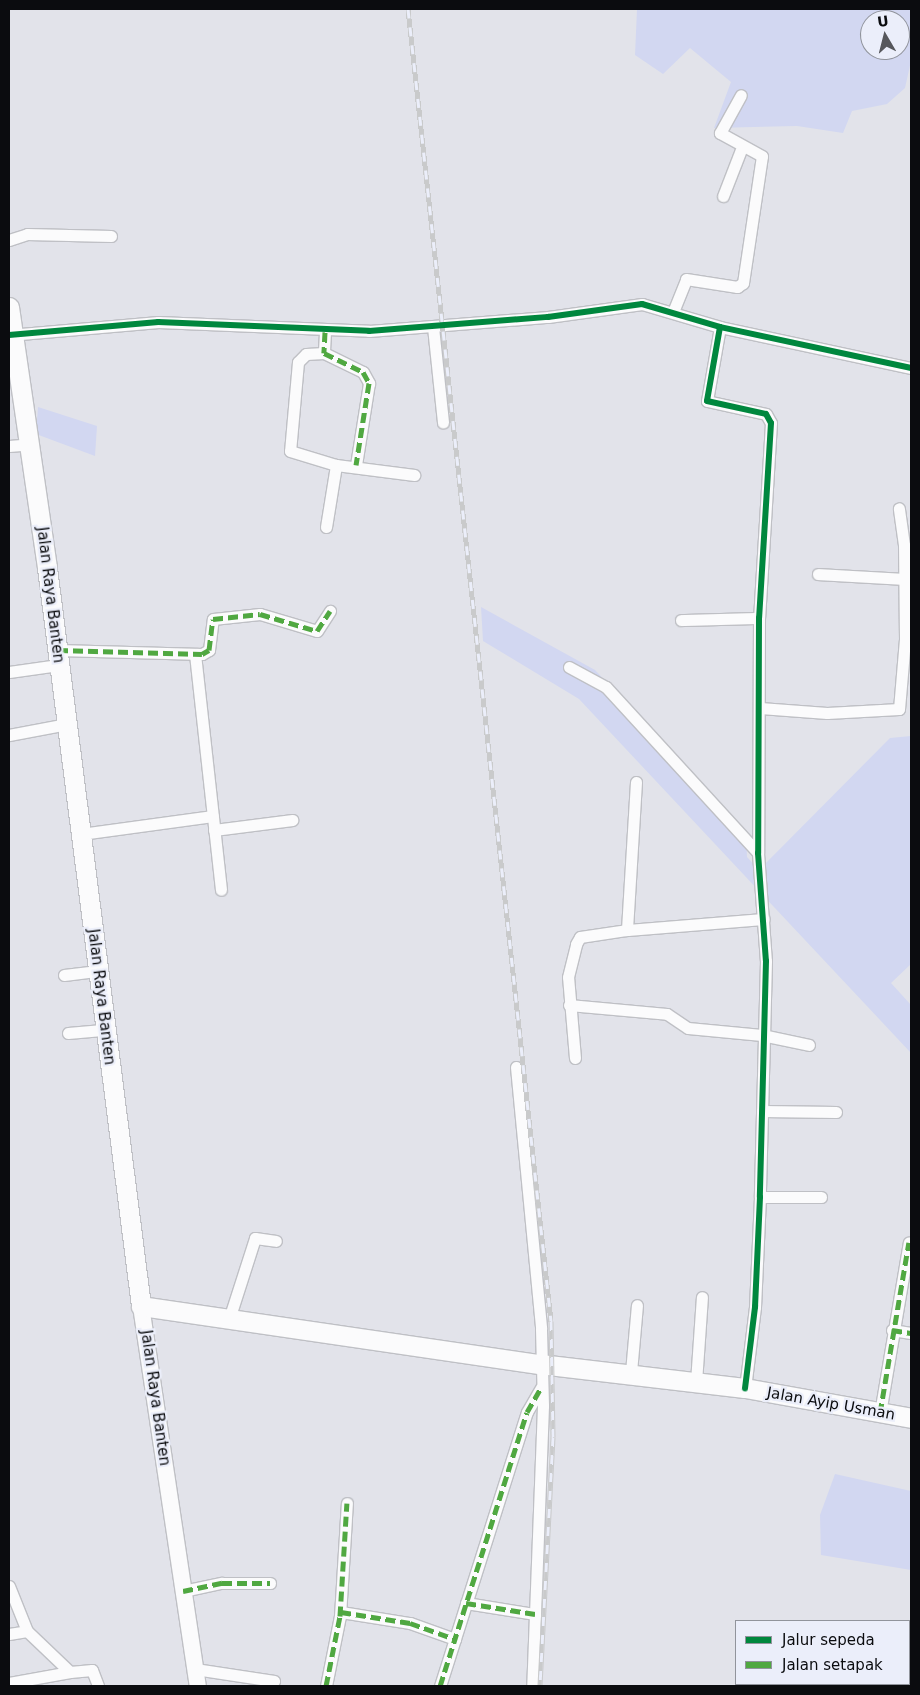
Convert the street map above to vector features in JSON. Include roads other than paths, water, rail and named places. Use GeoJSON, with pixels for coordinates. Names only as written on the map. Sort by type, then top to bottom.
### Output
{"type":"FeatureCollection","features":[{"type":"Feature","properties":{"kind":"main road","name":"Jalan Raya Banten"},"geometry":{"type":"LineString","coordinates":[[9,307],[10,335],[30,444],[67,724],[87,833],[98,971],[105,1030],[141,1306],[198,1686]]}},
{"type":"Feature","properties":{"kind":"main road","name":"Jalan Ayip Usman"},"geometry":{"type":"LineString","coordinates":[[141,1306],[230,1316],[540,1364],[632,1372],[745,1388],[911,1418]]}},
{"type":"Feature","properties":{"kind":"street"},"geometry":{"type":"LineString","coordinates":[[673,312],[686,279],[737,287],[743,282],[763,164],[757,152],[742,147],[720,133],[741,95]]}},
{"type":"Feature","properties":{"kind":"street"},"geometry":{"type":"LineString","coordinates":[[722,196],[742,147]]}},
{"type":"Feature","properties":{"kind":"street"},"geometry":{"type":"LineString","coordinates":[[9,240],[27,234],[111,236]]}},
{"type":"Feature","properties":{"kind":"street"},"geometry":{"type":"LineString","coordinates":[[10,335],[158,322],[325,332],[433,327],[642,304],[720,327],[911,368]]}},
{"type":"Feature","properties":{"kind":"street"},"geometry":{"type":"LineString","coordinates":[[433,327],[443,422]]}},
{"type":"Feature","properties":{"kind":"street"},"geometry":{"type":"LineString","coordinates":[[720,327],[707,401],[771,419],[759,618],[758,853],[764,919],[760,1197],[755,1307],[745,1388]]}},
{"type":"Feature","properties":{"kind":"street"},"geometry":{"type":"LineString","coordinates":[[324,353],[325,332]]}},
{"type":"Feature","properties":{"kind":"street"},"geometry":{"type":"LineString","coordinates":[[356,465],[367,376],[324,353],[306,354],[298,362],[288,445],[305,458],[336,465],[356,465],[414,475]]}},
{"type":"Feature","properties":{"kind":"street"},"geometry":{"type":"LineString","coordinates":[[9,446],[30,444]]}},
{"type":"Feature","properties":{"kind":"street"},"geometry":{"type":"LineString","coordinates":[[326,527],[336,465]]}},
{"type":"Feature","properties":{"kind":"street"},"geometry":{"type":"LineString","coordinates":[[760,708],[827,714],[900,709],[904,579],[898,508]]}},
{"type":"Feature","properties":{"kind":"street"},"geometry":{"type":"LineString","coordinates":[[818,574],[904,579]]}},
{"type":"Feature","properties":{"kind":"street"},"geometry":{"type":"LineString","coordinates":[[9,672],[58,657],[195,654],[209,650],[213,619],[260,614],[317,632],[330,611]]}},
{"type":"Feature","properties":{"kind":"street"},"geometry":{"type":"LineString","coordinates":[[681,620],[759,618]]}},
{"type":"Feature","properties":{"kind":"street"},"geometry":{"type":"LineString","coordinates":[[195,654],[222,890]]}},
{"type":"Feature","properties":{"kind":"street"},"geometry":{"type":"LineString","coordinates":[[569,667],[606,687],[758,853]]}},
{"type":"Feature","properties":{"kind":"street"},"geometry":{"type":"LineString","coordinates":[[9,735],[67,724]]}},
{"type":"Feature","properties":{"kind":"street"},"geometry":{"type":"LineString","coordinates":[[627,930],[636,782]]}},
{"type":"Feature","properties":{"kind":"street"},"geometry":{"type":"LineString","coordinates":[[87,833],[214,816]]}},
{"type":"Feature","properties":{"kind":"street"},"geometry":{"type":"LineString","coordinates":[[214,830],[292,820]]}},
{"type":"Feature","properties":{"kind":"street"},"geometry":{"type":"LineString","coordinates":[[575,1058],[569,1005],[569,966],[580,937],[627,930],[764,919]]}},
{"type":"Feature","properties":{"kind":"street"},"geometry":{"type":"LineString","coordinates":[[64,975],[98,971]]}},
{"type":"Feature","properties":{"kind":"street"},"geometry":{"type":"LineString","coordinates":[[569,1005],[667,1014],[688,1028],[762,1035],[810,1046]]}},
{"type":"Feature","properties":{"kind":"street"},"geometry":{"type":"LineString","coordinates":[[68,1033],[105,1030]]}},
{"type":"Feature","properties":{"kind":"street"},"geometry":{"type":"LineString","coordinates":[[516,1067],[542,1329],[532,1686]]}},
{"type":"Feature","properties":{"kind":"street"},"geometry":{"type":"LineString","coordinates":[[762,1111],[836,1112]]}},
{"type":"Feature","properties":{"kind":"street"},"geometry":{"type":"LineString","coordinates":[[760,1197],[821,1197]]}},
{"type":"Feature","properties":{"kind":"street"},"geometry":{"type":"LineString","coordinates":[[230,1316],[255,1238],[276,1241]]}},
{"type":"Feature","properties":{"kind":"street"},"geometry":{"type":"LineString","coordinates":[[880,1413],[892,1330],[909,1242]]}},
{"type":"Feature","properties":{"kind":"street"},"geometry":{"type":"LineString","coordinates":[[696,1382],[702,1297]]}},
{"type":"Feature","properties":{"kind":"street"},"geometry":{"type":"LineString","coordinates":[[632,1372],[637,1305]]}},
{"type":"Feature","properties":{"kind":"street"},"geometry":{"type":"LineString","coordinates":[[892,1330],[911,1333]]}},
{"type":"Feature","properties":{"kind":"street"},"geometry":{"type":"LineString","coordinates":[[440,1686],[526,1412],[541,1388]]}},
{"type":"Feature","properties":{"kind":"street"},"geometry":{"type":"LineString","coordinates":[[326,1686],[340,1612],[347,1502]]}},
{"type":"Feature","properties":{"kind":"street"},"geometry":{"type":"LineString","coordinates":[[183,1591],[222,1583],[270,1584]]}},
{"type":"Feature","properties":{"kind":"street"},"geometry":{"type":"LineString","coordinates":[[9,1586],[27,1631],[70,1672]]}},
{"type":"Feature","properties":{"kind":"street"},"geometry":{"type":"LineString","coordinates":[[466,1603],[535,1614]]}},
{"type":"Feature","properties":{"kind":"street"},"geometry":{"type":"LineString","coordinates":[[340,1612],[410,1623],[455,1639]]}},
{"type":"Feature","properties":{"kind":"street"},"geometry":{"type":"LineString","coordinates":[[9,1634],[27,1631]]}},
{"type":"Feature","properties":{"kind":"street"},"geometry":{"type":"LineString","coordinates":[[9,1683],[92,1670],[98,1686]]}},
{"type":"Feature","properties":{"kind":"street"},"geometry":{"type":"LineString","coordinates":[[195,1670],[274,1681]]}},
{"type":"Feature","properties":{"kind":"railway"},"geometry":{"type":"LineString","coordinates":[[408,9],[551,1321],[553,1437],[540,1686]]}}]}
